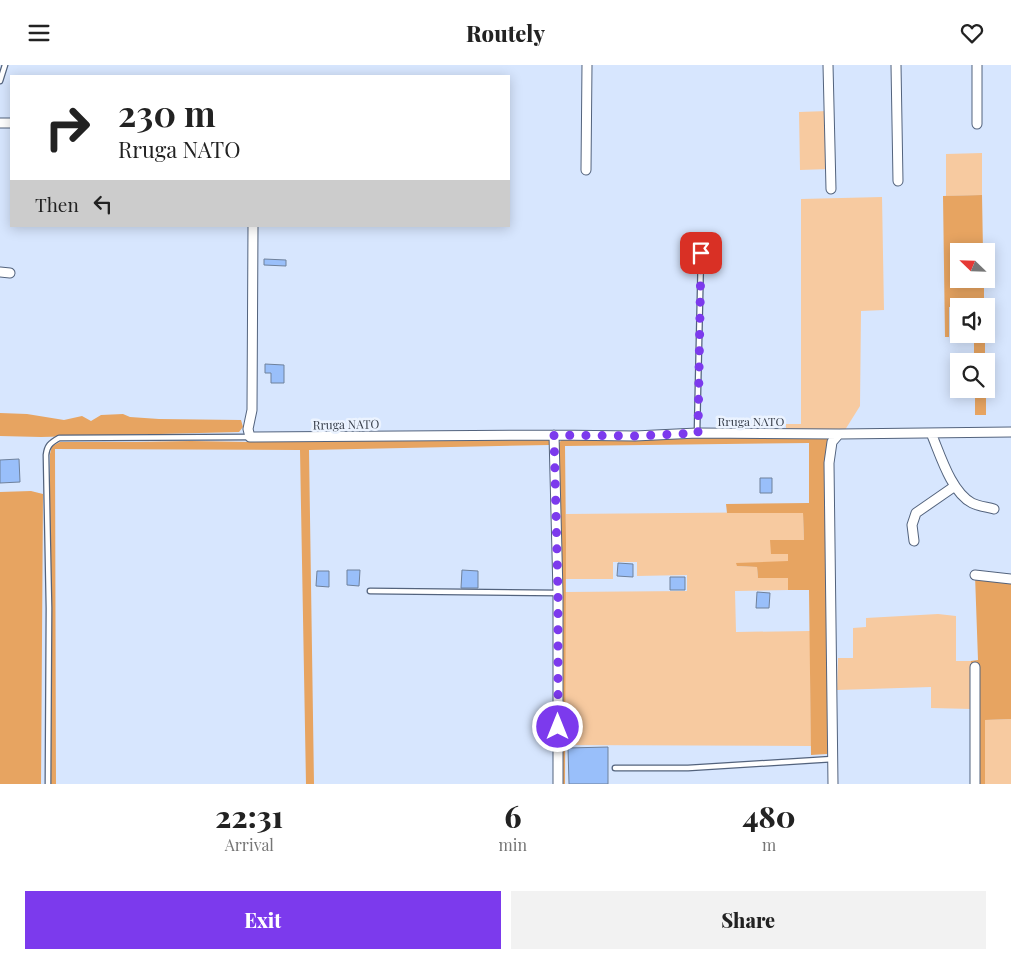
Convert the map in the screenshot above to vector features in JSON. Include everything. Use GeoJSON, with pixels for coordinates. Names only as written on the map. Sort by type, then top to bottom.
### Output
{"type":"FeatureCollection","features":[{"type":"Feature","properties":{"kind":"street"},"geometry":{"type":"LineString","coordinates":[[586,170],[587,65]]}},
{"type":"Feature","properties":{"kind":"street"},"geometry":{"type":"LineString","coordinates":[[828,65],[831,189]]}},
{"type":"Feature","properties":{"kind":"street"},"geometry":{"type":"LineString","coordinates":[[896,65],[898,181]]}},
{"type":"Feature","properties":{"kind":"street"},"geometry":{"type":"LineString","coordinates":[[977,65],[977,124]]}},
{"type":"Feature","properties":{"kind":"street"},"geometry":{"type":"LineString","coordinates":[[250,437],[248,429],[252,410],[253,227]]}},
{"type":"Feature","properties":{"kind":"street"},"geometry":{"type":"LineString","coordinates":[[0,272],[10,273]]}},
{"type":"Feature","properties":{"kind":"street","name":"Rruga NATO"},"geometry":{"type":"LineString","coordinates":[[250,437],[635,436],[698,433],[1011,432]]}},
{"type":"Feature","properties":{"kind":"street"},"geometry":{"type":"LineString","coordinates":[[931,433],[955,486],[962,497],[973,504],[994,509]]}},
{"type":"Feature","properties":{"kind":"street"},"geometry":{"type":"LineString","coordinates":[[833,784],[829,463],[832,442],[839,434]]}},
{"type":"Feature","properties":{"kind":"street"},"geometry":{"type":"LineString","coordinates":[[554,435],[558,593],[558,784]]}},
{"type":"Feature","properties":{"kind":"street"},"geometry":{"type":"LineString","coordinates":[[914,541],[912,525],[916,513],[955,486]]}},
{"type":"Feature","properties":{"kind":"street"},"geometry":{"type":"LineString","coordinates":[[975,575],[1011,579]]}},
{"type":"Feature","properties":{"kind":"street"},"geometry":{"type":"LineString","coordinates":[[975,667],[975,784]]}},
{"type":"Feature","properties":{"kind":"lane"},"geometry":{"type":"LineString","coordinates":[[0,81],[5,65]]}},
{"type":"Feature","properties":{"kind":"lane"},"geometry":{"type":"LineString","coordinates":[[698,433],[701,253]]}},
{"type":"Feature","properties":{"kind":"lane"},"geometry":{"type":"LineString","coordinates":[[48,784],[49,608],[47,448],[58,438],[250,437]]}},
{"type":"Feature","properties":{"kind":"lane"},"geometry":{"type":"LineString","coordinates":[[370,591],[558,593]]}},
{"type":"Feature","properties":{"kind":"lane"},"geometry":{"type":"LineString","coordinates":[[615,768],[688,768],[833,759]]}},
{"type":"Feature","properties":{"kind":"shaded area"},"geometry":{"type":"Polygon","coordinates":[[[828,111],[829,169],[800,170],[799,112],[828,111]]]}},
{"type":"Feature","properties":{"kind":"shaded area"},"geometry":{"type":"Polygon","coordinates":[[[982,153],[982,195],[946,196],[946,154],[982,153]]]}},
{"type":"Feature","properties":{"kind":"shaded area"},"geometry":{"type":"Polygon","coordinates":[[[982,195],[983,243],[950,243],[950,288],[984,288],[984,298],[950,298],[949,337],[945,337],[943,196],[982,195]]]}},
{"type":"Feature","properties":{"kind":"shaded area"},"geometry":{"type":"Polygon","coordinates":[[[882,197],[884,310],[861,311],[860,406],[845,430],[786,430],[786,424],[801,424],[801,199],[882,197]]]}},
{"type":"Feature","properties":{"kind":"shaded area"},"geometry":{"type":"Polygon","coordinates":[[[974,343],[985,343],[985,353],[974,353],[974,343]]]}},
{"type":"Feature","properties":{"kind":"shaded area"},"geometry":{"type":"Polygon","coordinates":[[[975,398],[986,398],[986,415],[975,415],[975,398]]]}},
{"type":"Feature","properties":{"kind":"shaded area"},"geometry":{"type":"Polygon","coordinates":[[[0,413],[27,414],[64,420],[82,416],[91,421],[101,415],[123,414],[130,417],[159,419],[241,420],[243,427],[239,432],[41,437],[0,436],[0,413]]]}},
{"type":"Feature","properties":{"kind":"shaded area"},"geometry":{"type":"Polygon","coordinates":[[[549,436],[549,445],[309,450],[314,784],[306,784],[300,450],[55,449],[56,784],[50,784],[50,454],[52,446],[60,442],[249,442],[549,436]]]}},
{"type":"Feature","properties":{"kind":"shaded area"},"geometry":{"type":"Polygon","coordinates":[[[671,436],[827,437],[829,442],[829,748],[827,754],[811,755],[809,590],[788,590],[788,578],[758,578],[757,567],[737,566],[736,563],[788,561],[788,554],[771,554],[770,540],[804,540],[803,513],[727,513],[726,504],[809,503],[809,443],[565,446],[565,784],[560,784],[561,593],[559,443],[563,438],[671,436]]]}},
{"type":"Feature","properties":{"kind":"shaded area"},"geometry":{"type":"Polygon","coordinates":[[[31,491],[43,494],[41,784],[0,784],[0,492],[31,491]]]}},
{"type":"Feature","properties":{"kind":"shaded area"},"geometry":{"type":"Polygon","coordinates":[[[803,512],[804,540],[770,540],[788,554],[789,562],[737,566],[757,567],[758,578],[788,578],[788,590],[735,591],[736,632],[810,631],[811,746],[565,745],[565,592],[687,591],[687,575],[637,576],[637,562],[613,562],[613,579],[565,579],[566,514],[803,512]]]}},
{"type":"Feature","properties":{"kind":"shaded area"},"geometry":{"type":"Polygon","coordinates":[[[975,575],[1011,579],[1011,719],[985,720],[985,784],[972,784],[971,661],[978,660],[975,575]]]}},
{"type":"Feature","properties":{"kind":"shaded area"},"geometry":{"type":"Polygon","coordinates":[[[938,614],[956,616],[956,661],[971,661],[972,709],[931,708],[931,687],[837,690],[838,658],[853,658],[853,628],[866,627],[866,618],[938,614]]]}},
{"type":"Feature","properties":{"kind":"shaded area"},"geometry":{"type":"Polygon","coordinates":[[[1011,719],[1011,784],[985,784],[985,720],[1011,719]]]}},
{"type":"Feature","properties":{"kind":"building"},"geometry":{"type":"Polygon","coordinates":[[[264,259],[286,260],[286,266],[264,265],[264,259]]]}},
{"type":"Feature","properties":{"kind":"building"},"geometry":{"type":"Polygon","coordinates":[[[265,364],[284,365],[284,383],[271,383],[271,373],[265,373],[265,364]]]}},
{"type":"Feature","properties":{"kind":"building"},"geometry":{"type":"Polygon","coordinates":[[[19,459],[20,482],[0,483],[0,460],[19,459]]]}},
{"type":"Feature","properties":{"kind":"building"},"geometry":{"type":"Polygon","coordinates":[[[760,478],[772,478],[772,493],[760,493],[760,478]]]}},
{"type":"Feature","properties":{"kind":"building"},"geometry":{"type":"Polygon","coordinates":[[[618,563],[633,564],[633,577],[617,576],[618,563]]]}},
{"type":"Feature","properties":{"kind":"building"},"geometry":{"type":"Polygon","coordinates":[[[347,570],[360,570],[359,586],[347,585],[347,570]]]}},
{"type":"Feature","properties":{"kind":"building"},"geometry":{"type":"Polygon","coordinates":[[[462,570],[478,571],[478,588],[461,588],[462,570]]]}},
{"type":"Feature","properties":{"kind":"building"},"geometry":{"type":"Polygon","coordinates":[[[317,571],[329,571],[329,587],[316,586],[317,571]]]}},
{"type":"Feature","properties":{"kind":"building"},"geometry":{"type":"Polygon","coordinates":[[[670,577],[685,577],[685,590],[670,590],[670,577]]]}},
{"type":"Feature","properties":{"kind":"building"},"geometry":{"type":"Polygon","coordinates":[[[757,592],[770,593],[769,608],[756,608],[757,592]]]}},
{"type":"Feature","properties":{"kind":"building"},"geometry":{"type":"Polygon","coordinates":[[[608,747],[608,784],[569,784],[568,748],[608,747]]]}},
{"type":"Feature","properties":{"kind":"route"},"geometry":{"type":"LineString","coordinates":[[558,727],[558,593],[554,435],[635,436],[698,433],[701,253]]}}]}
